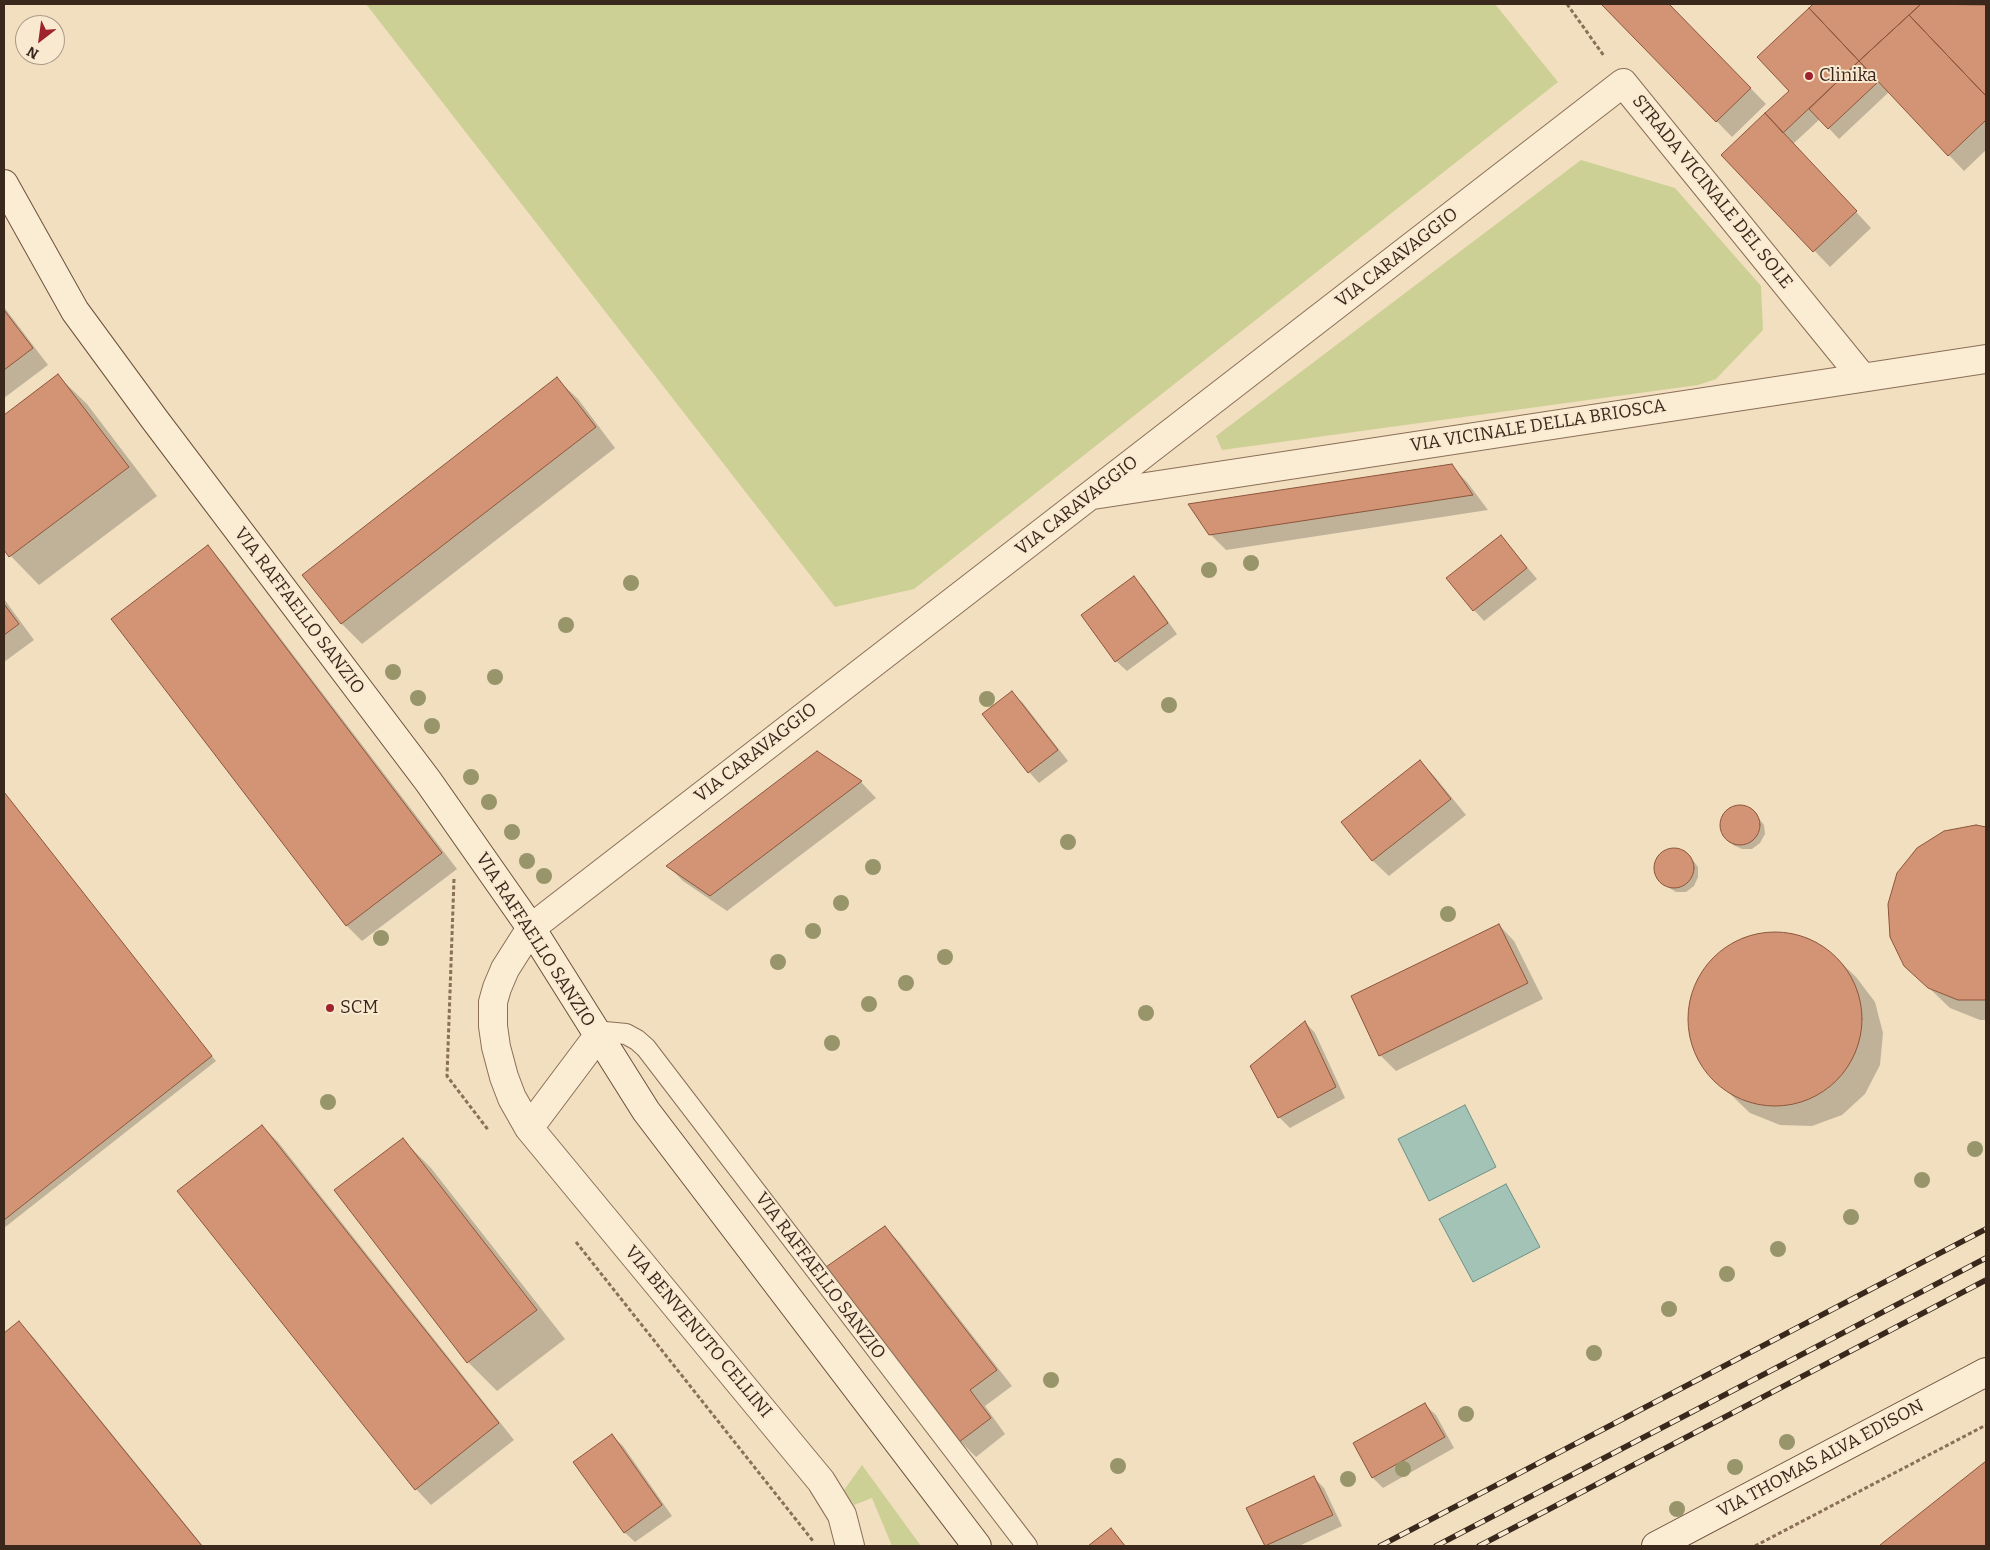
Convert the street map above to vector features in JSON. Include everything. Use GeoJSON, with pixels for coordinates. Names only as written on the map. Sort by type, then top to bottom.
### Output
{"type":"FeatureCollection","features":[{"type":"Feature","properties":{"kind":"street","name":"STRADA VICINALE DEL SOLE"},"geometry":{"type":"LineString","coordinates":[[1623,83],[1862,377]]}},
{"type":"Feature","properties":{"kind":"street","name":"VIA CARAVAGGIO"},"geometry":{"type":"LineString","coordinates":[[530,928],[1623,83]]}},
{"type":"Feature","properties":{"kind":"street","name":"VIA RAFFAELLO SANZIO"},"geometry":{"type":"LineString","coordinates":[[4,184],[75,311],[154,420],[428,781],[530,928],[646,1111],[977,1546]]}},
{"type":"Feature","properties":{"kind":"street","name":"VIA VICINALE DELLA BRIOSCA"},"geometry":{"type":"LineString","coordinates":[[1090,495],[1986,359]]}},
{"type":"Feature","properties":{"kind":"street","name":"VIA BENVENUTO CELLINI"},"geometry":{"type":"LineString","coordinates":[[530,928],[505,969],[496,988],[493,1002],[493,1026],[496,1047],[512,1098],[529,1128],[821,1481],[842,1514],[850,1546]]}},
{"type":"Feature","properties":{"kind":"street"},"geometry":{"type":"LineString","coordinates":[[529,1128],[598,1036]]}},
{"type":"Feature","properties":{"kind":"street","name":"VIA THOMAS ALVA EDISON"},"geometry":{"type":"LineString","coordinates":[[1656,1546],[1986,1372]]}},
{"type":"Feature","properties":{"kind":"lane","name":"VIA RAFFAELLO SANZIO"},"geometry":{"type":"LineString","coordinates":[[598,1036],[605,1032],[620,1033],[637,1040],[646,1048],[1027,1546]]}},
{"type":"Feature","properties":{"kind":"path","name":"STRADA VICINALE DEL SOLE"},"geometry":{"type":"LineString","coordinates":[[1567,4],[1623,83]]}},
{"type":"Feature","properties":{"kind":"path"},"geometry":{"type":"LineString","coordinates":[[1755,1546],[1986,1425]]}},
{"type":"Feature","properties":{"kind":"green space"},"geometry":{"type":"Polygon","coordinates":[[[366,4],[1495,4],[1558,82],[914,589],[835,607],[366,4]]]}},
{"type":"Feature","properties":{"kind":"green space"},"geometry":{"type":"Polygon","coordinates":[[[1581,160],[1675,188],[1761,286],[1763,330],[1716,379],[1698,385],[1222,450],[1216,436],[1581,160]]]}},
{"type":"Feature","properties":{"kind":"green space"},"geometry":{"type":"Polygon","coordinates":[[[862,1465],[921,1546],[892,1546],[872,1498],[854,1505],[844,1490],[862,1465]]]}},
{"type":"Feature","properties":{"kind":"shaded area"},"geometry":{"type":"Polygon","coordinates":[[[1465,1105],[1496,1167],[1429,1201],[1398,1139],[1465,1105]]]}},
{"type":"Feature","properties":{"kind":"shaded area"},"geometry":{"type":"Polygon","coordinates":[[[1506,1184],[1540,1247],[1473,1282],[1439,1219],[1506,1184]]]}},
{"type":"Feature","properties":{"kind":"building"},"geometry":{"type":"Polygon","coordinates":[[[1601,4],[1669,4],[1751,88],[1716,122],[1601,4]]]}},
{"type":"Feature","properties":{"kind":"building","name":"Clinika"},"geometry":{"type":"Polygon","coordinates":[[[1813,4],[1921,4],[1859,61],[1809,8],[1813,4]]]}},
{"type":"Feature","properties":{"kind":"building"},"geometry":{"type":"Polygon","coordinates":[[[1921,4],[1986,5],[1986,96],[1909,15],[1921,4]]]}},
{"type":"Feature","properties":{"kind":"building","name":"Clinika"},"geometry":{"type":"Polygon","coordinates":[[[1809,8],[1859,61],[1783,133],[1765,113],[1789,91],[1757,57],[1809,8]]]}},
{"type":"Feature","properties":{"kind":"building"},"geometry":{"type":"Polygon","coordinates":[[[1909,15],[1986,96],[1986,120],[1948,156],[1859,61],[1909,15]]]}},
{"type":"Feature","properties":{"kind":"building"},"geometry":{"type":"Polygon","coordinates":[[[1859,61],[1878,82],[1828,129],[1809,109],[1859,61]]]}},
{"type":"Feature","properties":{"kind":"building"},"geometry":{"type":"Polygon","coordinates":[[[1765,113],[1857,211],[1813,252],[1721,155],[1765,113]]]}},
{"type":"Feature","properties":{"kind":"building"},"geometry":{"type":"Polygon","coordinates":[[[4,310],[33,348],[4,370],[4,310]]]}},
{"type":"Feature","properties":{"kind":"building"},"geometry":{"type":"Polygon","coordinates":[[[58,374],[129,467],[9,557],[4,550],[4,415],[58,374]]]}},
{"type":"Feature","properties":{"kind":"building"},"geometry":{"type":"Polygon","coordinates":[[[557,377],[596,427],[341,624],[302,575],[557,377]]]}},
{"type":"Feature","properties":{"kind":"building"},"geometry":{"type":"Polygon","coordinates":[[[1452,464],[1473,495],[1209,535],[1188,504],[1452,464]]]}},
{"type":"Feature","properties":{"kind":"building"},"geometry":{"type":"Polygon","coordinates":[[[1501,535],[1527,568],[1473,611],[1446,578],[1501,535]]]}},
{"type":"Feature","properties":{"kind":"building"},"geometry":{"type":"Polygon","coordinates":[[[208,545],[442,853],[346,926],[111,619],[208,545]]]}},
{"type":"Feature","properties":{"kind":"building"},"geometry":{"type":"Polygon","coordinates":[[[1134,576],[1168,623],[1115,662],[1081,615],[1134,576]]]}},
{"type":"Feature","properties":{"kind":"building"},"geometry":{"type":"Polygon","coordinates":[[[4,604],[19,624],[4,635],[4,604]]]}},
{"type":"Feature","properties":{"kind":"building"},"geometry":{"type":"Polygon","coordinates":[[[1012,691],[1058,750],[1028,773],[982,714],[1012,691]]]}},
{"type":"Feature","properties":{"kind":"building"},"geometry":{"type":"Polygon","coordinates":[[[817,751],[862,781],[710,896],[666,866],[817,751]]]}},
{"type":"Feature","properties":{"kind":"building"},"geometry":{"type":"Polygon","coordinates":[[[1420,760],[1451,799],[1372,861],[1341,822],[1420,760]]]}},
{"type":"Feature","properties":{"kind":"building"},"geometry":{"type":"Polygon","coordinates":[[[4,792],[212,1056],[4,1220],[4,792]]]}},
{"type":"Feature","properties":{"kind":"building"},"geometry":{"type":"Polygon","coordinates":[[[1740,805],[1754,811],[1760,825],[1754,839],[1740,845],[1726,839],[1720,825],[1726,811],[1740,805]]]}},
{"type":"Feature","properties":{"kind":"building"},"geometry":{"type":"Polygon","coordinates":[[[1976,825],[1986,827],[1986,1000],[1958,1000],[1928,988],[1904,966],[1890,937],[1888,904],[1897,873],[1917,848],[1944,831],[1976,825]]]}},
{"type":"Feature","properties":{"kind":"building"},"geometry":{"type":"Polygon","coordinates":[[[1670,848],[1678,848],[1685,851],[1691,857],[1694,868],[1691,879],[1685,885],[1678,888],[1670,888],[1663,885],[1657,879],[1654,872],[1654,864],[1657,857],[1663,851],[1670,848]]]}},
{"type":"Feature","properties":{"kind":"building"},"geometry":{"type":"Polygon","coordinates":[[[1499,924],[1528,983],[1379,1056],[1351,996],[1499,924]]]}},
{"type":"Feature","properties":{"kind":"building"},"geometry":{"type":"Polygon","coordinates":[[[1784,932],[1808,938],[1823,946],[1837,957],[1848,971],[1856,986],[1861,1002],[1861,1036],[1856,1052],[1848,1067],[1837,1081],[1823,1092],[1808,1100],[1792,1105],[1766,1106],[1742,1100],[1727,1092],[1713,1081],[1702,1067],[1694,1052],[1689,1036],[1688,1010],[1694,986],[1702,971],[1713,957],[1727,946],[1742,938],[1758,933],[1784,932]]]}},
{"type":"Feature","properties":{"kind":"building"},"geometry":{"type":"Polygon","coordinates":[[[1305,1021],[1336,1087],[1278,1118],[1250,1066],[1305,1021]]]}},
{"type":"Feature","properties":{"kind":"building"},"geometry":{"type":"Polygon","coordinates":[[[262,1125],[499,1423],[415,1490],[177,1191],[262,1125]]]}},
{"type":"Feature","properties":{"kind":"building"},"geometry":{"type":"Polygon","coordinates":[[[403,1138],[537,1310],[467,1363],[334,1190],[403,1138]]]}},
{"type":"Feature","properties":{"kind":"building"},"geometry":{"type":"Polygon","coordinates":[[[885,1226],[997,1370],[970,1390],[991,1418],[959,1442],[823,1269],[885,1226]]]}},
{"type":"Feature","properties":{"kind":"building"},"geometry":{"type":"Polygon","coordinates":[[[19,1321],[202,1546],[4,1546],[4,1333],[19,1321]]]}},
{"type":"Feature","properties":{"kind":"building"},"geometry":{"type":"Polygon","coordinates":[[[1425,1403],[1445,1437],[1372,1478],[1353,1443],[1425,1403]]]}},
{"type":"Feature","properties":{"kind":"building"},"geometry":{"type":"Polygon","coordinates":[[[612,1434],[662,1505],[624,1533],[573,1462],[612,1434]]]}},
{"type":"Feature","properties":{"kind":"building"},"geometry":{"type":"Polygon","coordinates":[[[1986,1461],[1986,1546],[1880,1546],[1880,1545],[1986,1461]]]}},
{"type":"Feature","properties":{"kind":"building"},"geometry":{"type":"Polygon","coordinates":[[[1314,1476],[1333,1515],[1265,1546],[1246,1508],[1314,1476]]]}},
{"type":"Feature","properties":{"kind":"building"},"geometry":{"type":"Polygon","coordinates":[[[1111,1528],[1125,1546],[1088,1546],[1111,1528]]]}},
{"type":"Feature","properties":{"kind":"railway"},"geometry":{"type":"LineString","coordinates":[[1380,1546],[1986,1229]]}},
{"type":"Feature","properties":{"kind":"railway"},"geometry":{"type":"LineString","coordinates":[[1436,1546],[1986,1258]]}},
{"type":"Feature","properties":{"kind":"railway"},"geometry":{"type":"LineString","coordinates":[[1479,1546],[1986,1280]]}},
{"type":"Feature","properties":{"kind":"place","name":"Clinika"},"geometry":{"type":"Point","coordinates":[1809,76]}},
{"type":"Feature","properties":{"kind":"place","name":"SCM"},"geometry":{"type":"Point","coordinates":[330,1008]}}]}
